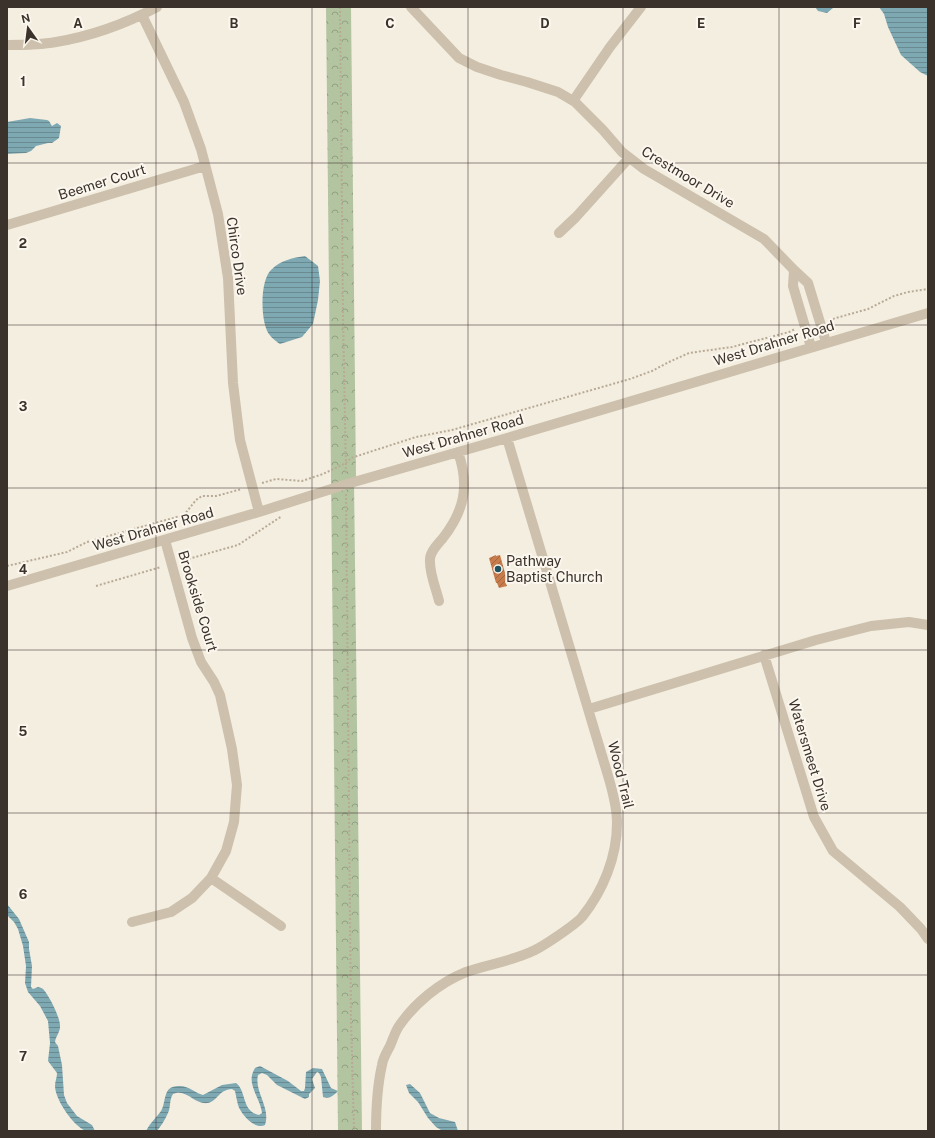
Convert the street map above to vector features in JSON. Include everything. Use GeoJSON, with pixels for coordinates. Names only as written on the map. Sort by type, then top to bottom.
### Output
{"type":"FeatureCollection","features":[{"type":"Feature","properties":{"kind":"street"},"geometry":{"type":"LineString","coordinates":[[7,45],[55,42],[105,30],[142,15],[157,7]]}},
{"type":"Feature","properties":{"kind":"street","name":"Crestmoor Drive"},"geometry":{"type":"LineString","coordinates":[[411,7],[459,58],[477,67],[558,92],[573,101],[586,112],[622,152],[644,169],[764,239],[808,283],[826,342]]}},
{"type":"Feature","properties":{"kind":"street"},"geometry":{"type":"LineString","coordinates":[[573,101],[610,47],[641,7]]}},
{"type":"Feature","properties":{"kind":"street","name":"Chirco Drive"},"geometry":{"type":"LineString","coordinates":[[142,15],[184,102],[205,166],[218,214],[228,278],[233,383],[240,440],[259,512]]}},
{"type":"Feature","properties":{"kind":"street"},"geometry":{"type":"LineString","coordinates":[[559,233],[576,217],[629,158]]}},
{"type":"Feature","properties":{"kind":"street","name":"Beemer Court"},"geometry":{"type":"LineString","coordinates":[[7,226],[205,166]]}},
{"type":"Feature","properties":{"kind":"street"},"geometry":{"type":"LineString","coordinates":[[794,270],[793,286],[811,347]]}},
{"type":"Feature","properties":{"kind":"street","name":"West Drahner Road"},"geometry":{"type":"LineString","coordinates":[[7,586],[928,313]]}},
{"type":"Feature","properties":{"kind":"street","name":"Wood Trail"},"geometry":{"type":"LineString","coordinates":[[376,1131],[376,1109],[382,1063],[398,1027],[420,1001],[450,979],[467,972],[517,958],[536,950],[555,938],[581,918],[598,893],[609,871],[615,843],[617,822],[615,801],[609,778],[507,438]]}},
{"type":"Feature","properties":{"kind":"street"},"geometry":{"type":"LineString","coordinates":[[439,601],[430,568],[430,557],[459,513],[464,490],[462,464],[458,452]]}},
{"type":"Feature","properties":{"kind":"street","name":"Brookside Court"},"geometry":{"type":"LineString","coordinates":[[132,922],[171,912],[192,898],[211,878],[226,850],[234,822],[237,785],[232,749],[220,695],[214,682],[201,662],[192,638],[165,540]]}},
{"type":"Feature","properties":{"kind":"street"},"geometry":{"type":"LineString","coordinates":[[589,709],[764,655],[871,626],[909,622],[928,625]]}},
{"type":"Feature","properties":{"kind":"street","name":"Watersmeet Drive"},"geometry":{"type":"LineString","coordinates":[[764,655],[814,817],[833,851],[900,907],[921,929],[928,939]]}},
{"type":"Feature","properties":{"kind":"street"},"geometry":{"type":"LineString","coordinates":[[211,878],[281,926]]}},
{"type":"Feature","properties":{"kind":"path"},"geometry":{"type":"LineString","coordinates":[[340,7],[343,315],[347,484],[345,498],[351,1020],[354,1131]]}},
{"type":"Feature","properties":{"kind":"path"},"geometry":{"type":"LineString","coordinates":[[820,323],[868,309],[894,296],[928,289]]}},
{"type":"Feature","properties":{"kind":"path"},"geometry":{"type":"LineString","coordinates":[[7,566],[67,552],[88,542],[184,515],[196,500],[202,496],[216,496],[276,479],[302,480],[323,474],[346,463],[351,458],[416,437],[452,430],[630,380],[652,372],[668,362],[689,353],[732,347],[790,332],[804,323]]}},
{"type":"Feature","properties":{"kind":"path"},"geometry":{"type":"LineString","coordinates":[[96,586],[238,545],[285,515]]}},
{"type":"Feature","properties":{"kind":"green space"},"geometry":{"type":"Polygon","coordinates":[[[326,7],[351,7],[356,480],[354,481],[362,1131],[338,1131],[326,7]]]}},
{"type":"Feature","properties":{"kind":"water"},"geometry":{"type":"Polygon","coordinates":[[[815,7],[833,8],[827,13],[818,11],[815,7]]]}},
{"type":"Feature","properties":{"kind":"water"},"geometry":{"type":"Polygon","coordinates":[[[879,7],[928,7],[928,76],[920,72],[901,55],[888,27],[884,14],[879,7]]]}},
{"type":"Feature","properties":{"kind":"water"},"geometry":{"type":"Polygon","coordinates":[[[30,118],[47,120],[52,126],[57,123],[61,126],[59,138],[52,143],[36,146],[31,151],[26,153],[7,154],[7,122],[30,118]]]}},
{"type":"Feature","properties":{"kind":"water"},"geometry":{"type":"Polygon","coordinates":[[[305,256],[318,266],[320,281],[313,324],[302,337],[280,344],[273,339],[267,331],[264,322],[263,297],[265,281],[268,274],[279,263],[305,256]]]}},
{"type":"Feature","properties":{"kind":"water"},"geometry":{"type":"Polygon","coordinates":[[[7,904],[19,919],[29,942],[32,966],[31,987],[33,989],[38,987],[43,989],[59,1019],[60,1029],[55,1042],[58,1046],[62,1065],[64,1095],[67,1103],[77,1116],[92,1125],[95,1131],[86,1131],[76,1124],[61,1105],[58,1098],[55,1086],[57,1073],[48,1061],[50,1043],[48,1021],[40,1006],[28,992],[25,983],[26,966],[23,946],[18,929],[7,915],[7,904]]]}},
{"type":"Feature","properties":{"kind":"water"},"geometry":{"type":"Polygon","coordinates":[[[260,1066],[288,1081],[301,1091],[304,1091],[305,1088],[306,1072],[313,1068],[322,1069],[331,1088],[338,1091],[331,1097],[323,1097],[321,1077],[317,1072],[312,1079],[315,1088],[309,1094],[309,1097],[305,1099],[277,1085],[267,1075],[262,1073],[258,1075],[257,1081],[266,1112],[265,1125],[261,1126],[252,1123],[245,1117],[238,1105],[235,1091],[232,1089],[224,1091],[208,1103],[199,1102],[182,1093],[173,1094],[169,1111],[160,1127],[157,1131],[146,1131],[161,1111],[166,1094],[170,1088],[174,1086],[186,1087],[203,1095],[222,1085],[236,1083],[242,1091],[249,1109],[253,1113],[259,1115],[262,1113],[261,1107],[252,1085],[252,1074],[255,1068],[260,1066]]]}},
{"type":"Feature","properties":{"kind":"water"},"geometry":{"type":"Polygon","coordinates":[[[410,1084],[420,1093],[430,1113],[439,1118],[455,1122],[458,1131],[441,1130],[436,1127],[428,1118],[418,1102],[409,1093],[406,1085],[410,1084]]]}},
{"type":"Feature","properties":{"kind":"building","name":"Pathway Baptist Church"},"geometry":{"type":"Polygon","coordinates":[[[500,555],[507,580],[505,581],[507,586],[499,588],[496,583],[489,558],[500,555]]]}},
{"type":"Feature","properties":{"kind":"place","name":"Pathway Baptist Church"},"geometry":{"type":"Point","coordinates":[498,569]}}]}
